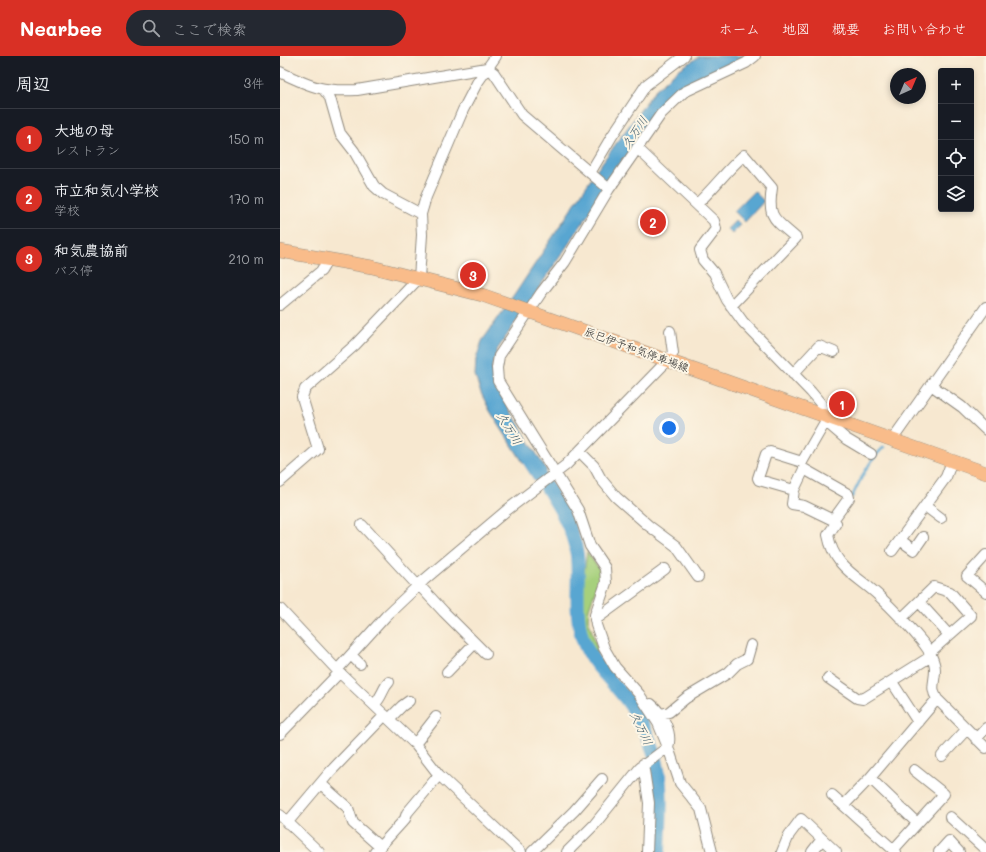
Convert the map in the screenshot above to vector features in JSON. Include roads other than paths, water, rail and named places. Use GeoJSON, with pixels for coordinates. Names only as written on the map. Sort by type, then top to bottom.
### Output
{"type":"FeatureCollection","features":[{"type":"Feature","properties":{"kind":"main road","name":"辰巳伊予和気停車場線"},"geometry":{"type":"LineString","coordinates":[[280,251],[419,278],[504,302],[668,360],[827,419],[986,473]]}},
{"type":"Feature","properties":{"kind":"street"},"geometry":{"type":"LineString","coordinates":[[280,482],[318,449],[302,397],[305,389],[355,345],[419,278],[422,234],[421,214],[434,176],[448,143],[474,90],[496,56]]}},
{"type":"Feature","properties":{"kind":"street"},"geometry":{"type":"LineString","coordinates":[[590,173],[612,136],[646,85],[684,56]]}},
{"type":"Feature","properties":{"kind":"street"},"geometry":{"type":"LineString","coordinates":[[712,852],[701,810],[680,783],[652,712],[609,658],[600,637],[595,620],[596,610],[606,583],[605,568],[590,546],[578,510],[498,381],[497,368],[499,356],[527,310],[565,262],[608,188],[667,106],[684,92],[746,63],[755,56]]}},
{"type":"Feature","properties":{"kind":"street"},"geometry":{"type":"LineString","coordinates":[[280,72],[314,88],[324,90],[357,90],[487,68],[494,73],[522,115],[608,188]]}},
{"type":"Feature","properties":{"kind":"street"},"geometry":{"type":"LineString","coordinates":[[324,90],[330,98],[340,133],[354,151],[374,186],[382,194],[421,214]]}},
{"type":"Feature","properties":{"kind":"street"},"geometry":{"type":"LineString","coordinates":[[637,148],[714,220],[716,226],[715,231],[702,246],[701,254],[714,273],[731,306],[743,322],[821,404],[827,419],[846,439],[870,454]]}},
{"type":"Feature","properties":{"kind":"street"},"geometry":{"type":"LineString","coordinates":[[697,204],[715,186],[726,171],[744,155],[772,188],[770,207],[772,216],[796,238],[731,306]]}},
{"type":"Feature","properties":{"kind":"street"},"geometry":{"type":"LineString","coordinates":[[280,305],[321,271],[326,259]]}},
{"type":"Feature","properties":{"kind":"street"},"geometry":{"type":"LineString","coordinates":[[892,440],[986,307]]}},
{"type":"Feature","properties":{"kind":"street"},"geometry":{"type":"LineString","coordinates":[[280,734],[339,671],[351,655],[386,616],[419,585],[507,510],[555,475],[580,452],[668,360],[673,353],[670,331]]}},
{"type":"Feature","properties":{"kind":"street"},"geometry":{"type":"LineString","coordinates":[[793,374],[819,346],[834,352]]}},
{"type":"Feature","properties":{"kind":"street"},"geometry":{"type":"LineString","coordinates":[[932,385],[962,407],[986,430]]}},
{"type":"Feature","properties":{"kind":"street"},"geometry":{"type":"LineString","coordinates":[[827,419],[803,465],[794,490],[792,504],[804,506],[833,520],[836,523],[828,535],[830,548],[849,573],[874,591],[924,645],[935,668],[932,690],[937,699],[966,730],[986,748]]}},
{"type":"Feature","properties":{"kind":"street"},"geometry":{"type":"LineString","coordinates":[[580,452],[594,466],[601,479],[616,497],[649,526],[676,546],[698,576]]}},
{"type":"Feature","properties":{"kind":"street"},"geometry":{"type":"LineString","coordinates":[[794,490],[759,480],[758,478],[766,454],[770,452],[803,465],[848,494],[849,498],[833,520]]}},
{"type":"Feature","properties":{"kind":"street"},"geometry":{"type":"LineString","coordinates":[[892,551],[946,477],[952,461]]}},
{"type":"Feature","properties":{"kind":"street"},"geometry":{"type":"LineString","coordinates":[[925,506],[941,518]]}},
{"type":"Feature","properties":{"kind":"street"},"geometry":{"type":"LineString","coordinates":[[362,525],[486,654]]}},
{"type":"Feature","properties":{"kind":"street"},"geometry":{"type":"LineString","coordinates":[[900,540],[914,550],[923,537]]}},
{"type":"Feature","properties":{"kind":"street"},"geometry":{"type":"LineString","coordinates":[[986,554],[967,576],[986,592]]}},
{"type":"Feature","properties":{"kind":"street"},"geometry":{"type":"LineString","coordinates":[[595,620],[665,569]]}},
{"type":"Feature","properties":{"kind":"street"},"geometry":{"type":"LineString","coordinates":[[828,678],[857,698],[863,700],[892,682],[930,655],[949,635],[972,616],[950,592],[934,587],[901,619]]}},
{"type":"Feature","properties":{"kind":"street"},"geometry":{"type":"LineString","coordinates":[[919,602],[949,635]]}},
{"type":"Feature","properties":{"kind":"street"},"geometry":{"type":"LineString","coordinates":[[280,609],[339,671],[415,744],[439,775],[520,852]]}},
{"type":"Feature","properties":{"kind":"street"},"geometry":{"type":"LineString","coordinates":[[447,672],[475,643]]}},
{"type":"Feature","properties":{"kind":"street"},"geometry":{"type":"LineString","coordinates":[[661,714],[669,712],[686,698],[728,673],[737,664],[747,659],[751,645]]}},
{"type":"Feature","properties":{"kind":"street"},"geometry":{"type":"LineString","coordinates":[[351,655],[360,664]]}},
{"type":"Feature","properties":{"kind":"street"},"geometry":{"type":"LineString","coordinates":[[374,705],[381,698],[385,686],[389,682]]}},
{"type":"Feature","properties":{"kind":"street"},"geometry":{"type":"LineString","coordinates":[[892,682],[918,722]]}},
{"type":"Feature","properties":{"kind":"street"},"geometry":{"type":"LineString","coordinates":[[567,852],[594,825],[644,763],[667,748],[670,742],[661,714],[639,694]]}},
{"type":"Feature","properties":{"kind":"street"},"geometry":{"type":"LineString","coordinates":[[844,805],[870,778],[937,699]]}},
{"type":"Feature","properties":{"kind":"street"},"geometry":{"type":"LineString","coordinates":[[288,823],[320,784],[387,717],[409,701]]}},
{"type":"Feature","properties":{"kind":"street"},"geometry":{"type":"LineString","coordinates":[[415,744],[436,717]]}},
{"type":"Feature","properties":{"kind":"street"},"geometry":{"type":"LineString","coordinates":[[976,739],[986,728]]}},
{"type":"Feature","properties":{"kind":"street"},"geometry":{"type":"LineString","coordinates":[[942,756],[966,730]]}},
{"type":"Feature","properties":{"kind":"street"},"geometry":{"type":"LineString","coordinates":[[644,763],[648,802],[647,852]]}},
{"type":"Feature","properties":{"kind":"street"},"geometry":{"type":"LineString","coordinates":[[832,795],[894,851],[944,794],[914,770]]}},
{"type":"Feature","properties":{"kind":"street"},"geometry":{"type":"LineString","coordinates":[[320,784],[348,808],[353,823],[378,850],[439,775]]}},
{"type":"Feature","properties":{"kind":"street"},"geometry":{"type":"LineString","coordinates":[[870,778],[917,823]]}},
{"type":"Feature","properties":{"kind":"street"},"geometry":{"type":"LineString","coordinates":[[532,852],[574,811],[602,779]]}},
{"type":"Feature","properties":{"kind":"street"},"geometry":{"type":"LineString","coordinates":[[280,815],[319,852]]}},
{"type":"Feature","properties":{"kind":"street"},"geometry":{"type":"LineString","coordinates":[[950,817],[986,850]]}},
{"type":"Feature","properties":{"kind":"street"},"geometry":{"type":"LineString","coordinates":[[782,852],[789,835],[801,819],[836,852]]}},
{"type":"Feature","properties":{"kind":"street"},"geometry":{"type":"LineString","coordinates":[[812,852],[822,838]]}},
{"type":"Feature","properties":{"kind":"street"},"geometry":{"type":"LineString","coordinates":[[939,852],[949,841],[960,852]]}},
{"type":"Feature","properties":{"kind":"water"},"geometry":{"type":"Polygon","coordinates":[[[700,56],[747,56],[692,82],[665,101],[497,350],[492,366],[493,382],[547,471],[535,481],[490,411],[481,393],[475,376],[476,359],[482,341],[599,167],[655,90],[678,70],[700,56]]]}},
{"type":"Feature","properties":{"kind":"water"},"geometry":{"type":"Polygon","coordinates":[[[754,191],[764,201],[745,222],[734,211],[754,191]]]}},
{"type":"Feature","properties":{"kind":"water"},"geometry":{"type":"Polygon","coordinates":[[[736,220],[741,225],[732,234],[727,229],[736,220]]]}},
{"type":"Feature","properties":{"kind":"waterway"},"geometry":{"type":"LineString","coordinates":[[852,497],[870,464],[884,447]]}},
{"type":"Feature","properties":{"kind":"waterway","name":"久万川"},"geometry":{"type":"LineString","coordinates":[[530,461],[565,518],[575,543],[578,566],[578,610],[584,643],[588,652],[631,706],[643,726],[653,750],[657,764],[660,786],[661,808],[659,852]]}},
{"type":"Feature","properties":{"kind":"place","name":"市立和気小学校"},"geometry":{"type":"Point","coordinates":[653,222]}},
{"type":"Feature","properties":{"kind":"place","name":"和気農協前"},"geometry":{"type":"Point","coordinates":[473,275]}},
{"type":"Feature","properties":{"kind":"place","name":"大地の母"},"geometry":{"type":"Point","coordinates":[842,404]}}]}
